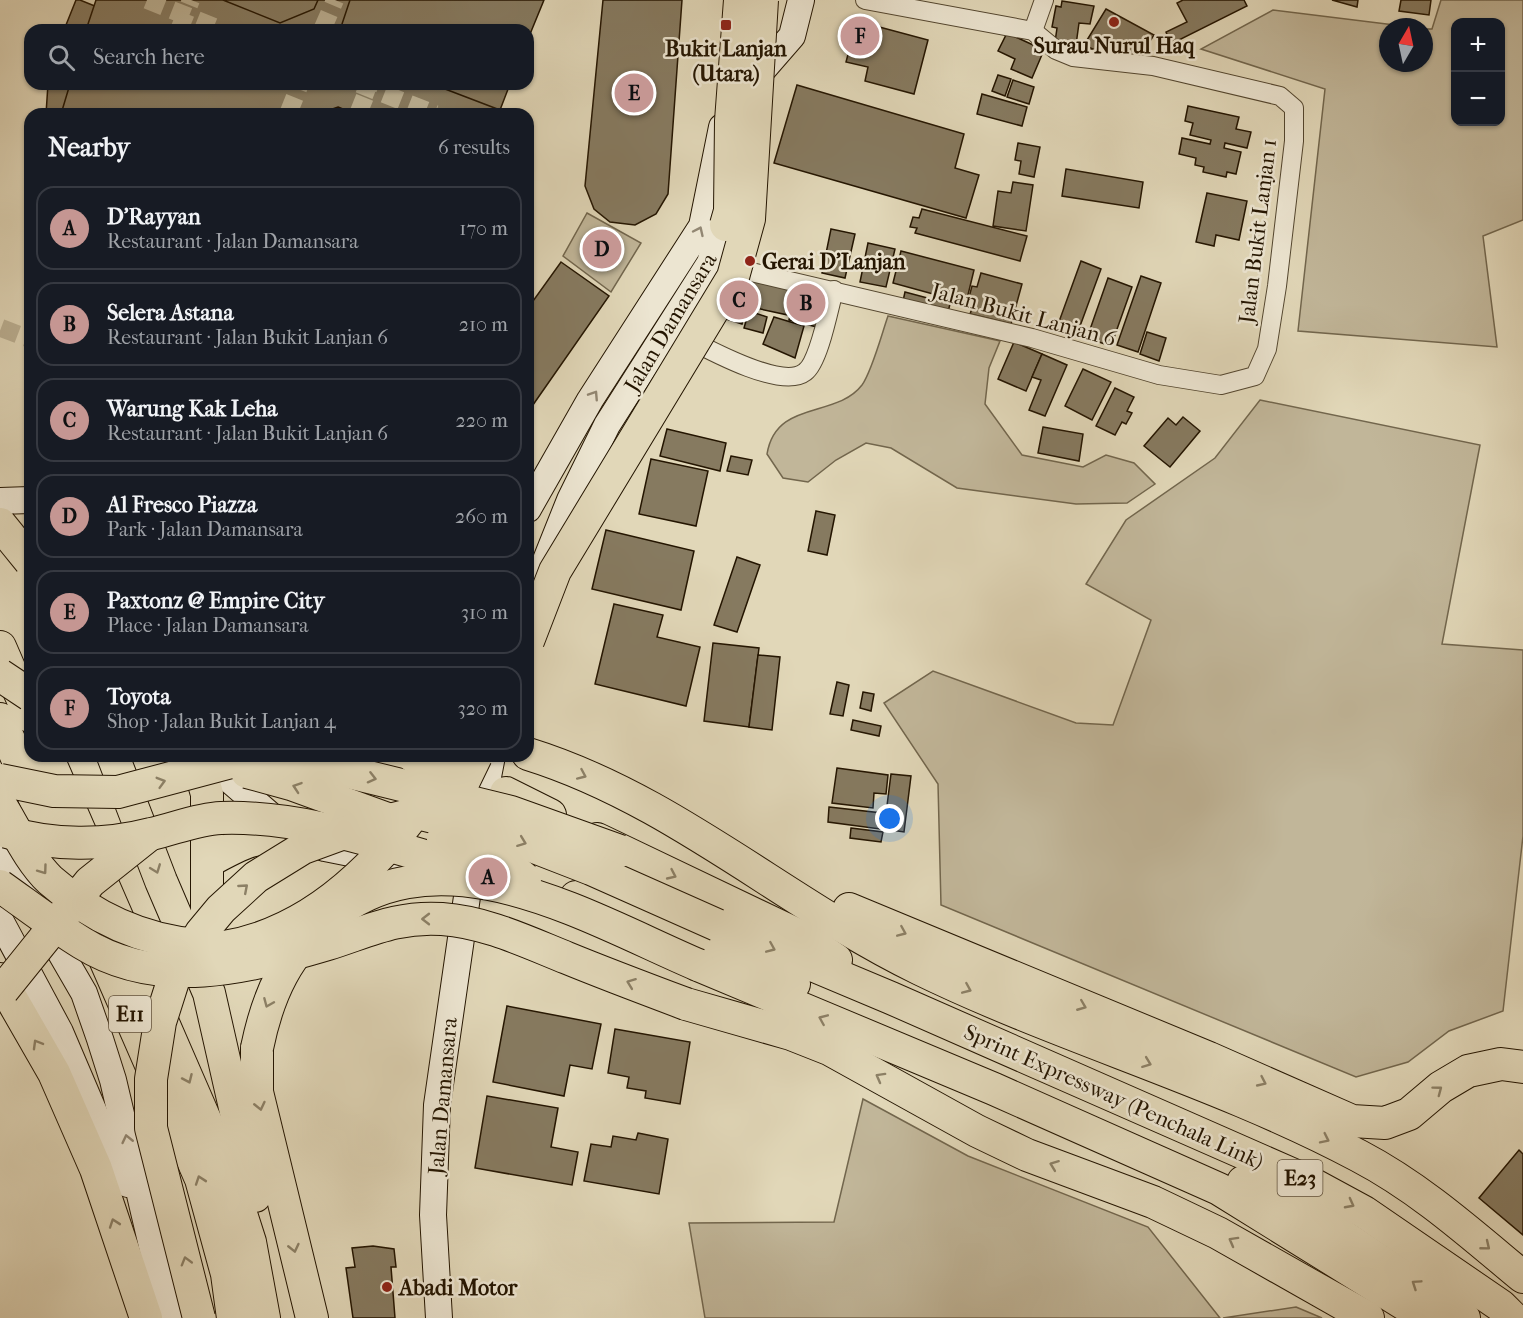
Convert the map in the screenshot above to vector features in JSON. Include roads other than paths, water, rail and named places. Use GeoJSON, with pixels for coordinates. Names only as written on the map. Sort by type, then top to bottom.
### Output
{"type":"FeatureCollection","features":[{"type":"Feature","properties":{"kind":"highway"},"geometry":{"type":"LineString","coordinates":[[534,570],[697,306],[720,255],[729,212],[731,121],[739,0]]}},
{"type":"Feature","properties":{"kind":"highway"},"geometry":{"type":"LineString","coordinates":[[534,625],[555,571],[733,277],[749,219],[762,0]]}},
{"type":"Feature","properties":{"kind":"highway"},"geometry":{"type":"LineString","coordinates":[[747,88],[776,0]]}},
{"type":"Feature","properties":{"kind":"highway"},"geometry":{"type":"LineString","coordinates":[[0,506],[10,516],[24,552]]}},
{"type":"Feature","properties":{"kind":"highway"},"geometry":{"type":"LineString","coordinates":[[0,524],[24,554]]}},
{"type":"Feature","properties":{"kind":"highway"},"geometry":{"type":"LineString","coordinates":[[0,647],[24,702]]}},
{"type":"Feature","properties":{"kind":"highway"},"geometry":{"type":"LineString","coordinates":[[0,675],[24,691]]}},
{"type":"Feature","properties":{"kind":"highway"},"geometry":{"type":"LineString","coordinates":[[0,695],[24,701]]}},
{"type":"Feature","properties":{"kind":"highway","name":"E11"},"geometry":{"type":"LineString","coordinates":[[0,719],[201,1179],[227,1274],[233,1318]]}},
{"type":"Feature","properties":{"kind":"highway"},"geometry":{"type":"LineString","coordinates":[[534,756],[557,764],[660,812],[724,903],[885,1008],[928,1049],[994,1089]]}},
{"type":"Feature","properties":{"kind":"highway","name":"E11"},"geometry":{"type":"LineString","coordinates":[[50,762],[227,1170],[250,1242],[264,1318]]}},
{"type":"Feature","properties":{"kind":"highway"},"geometry":{"type":"LineString","coordinates":[[115,762],[161,881],[209,993],[302,1314]]}},
{"type":"Feature","properties":{"kind":"highway"},"geometry":{"type":"LineString","coordinates":[[198,762],[207,794],[206,896],[209,993]]}},
{"type":"Feature","properties":{"kind":"highway"},"geometry":{"type":"LineString","coordinates":[[210,762],[291,784],[502,860],[525,879]]}},
{"type":"Feature","properties":{"kind":"highway"},"geometry":{"type":"LineString","coordinates":[[0,792],[118,792],[231,762]]}},
{"type":"Feature","properties":{"kind":"highway"},"geometry":{"type":"LineString","coordinates":[[295,762],[336,769],[512,812],[621,851]]}},
{"type":"Feature","properties":{"kind":"highway"},"geometry":{"type":"LineString","coordinates":[[428,762],[506,793],[724,903],[931,993],[1067,1075]]}},
{"type":"Feature","properties":{"kind":"highway"},"geometry":{"type":"LineString","coordinates":[[0,804],[49,879],[100,916],[144,936],[222,947],[256,939],[315,913],[383,852],[435,783],[447,762]]}},
{"type":"Feature","properties":{"kind":"highway"},"geometry":{"type":"LineString","coordinates":[[268,961],[331,926],[398,866],[460,789],[473,762]]}},
{"type":"Feature","properties":{"kind":"highway"},"geometry":{"type":"LineString","coordinates":[[0,780],[54,791]]}},
{"type":"Feature","properties":{"kind":"highway"},"geometry":{"type":"LineString","coordinates":[[199,1318],[151,1128],[151,1079],[160,1022],[174,978],[201,933],[221,909],[256,877],[303,848],[354,829],[417,813],[498,833],[591,869],[724,903],[1209,1058],[1352,1121],[1385,1123],[1408,1114],[1441,1087],[1468,1071],[1501,1064],[1523,1067]]}},
{"type":"Feature","properties":{"kind":"highway"},"geometry":{"type":"LineString","coordinates":[[0,830],[30,840],[80,843],[150,835],[218,818],[260,818],[328,831],[491,875],[724,903],[835,920],[919,969],[1050,1025],[1253,1103],[1360,1156],[1420,1192],[1523,1277]]}},
{"type":"Feature","properties":{"kind":"highway"},"geometry":{"type":"LineString","coordinates":[[146,1318],[96,1169],[54,1073],[1,991],[90,882],[150,835]]}},
{"type":"Feature","properties":{"kind":"highway"},"geometry":{"type":"LineString","coordinates":[[207,862],[256,838],[276,836],[299,840]]}},
{"type":"Feature","properties":{"kind":"highway"},"geometry":{"type":"LineString","coordinates":[[302,1314],[257,1092],[258,1048],[264,1012],[279,977],[317,928],[359,898],[386,887],[433,877],[474,880],[521,891],[994,1089],[1218,1189],[1427,1318]]}},
{"type":"Feature","properties":{"kind":"highway"},"geometry":{"type":"LineString","coordinates":[[0,886],[83,944],[133,965],[188,973],[268,961],[331,943],[378,925],[406,919],[441,919],[473,923],[686,1004],[791,1034],[829,1049],[977,1131],[1028,1155],[1153,1202],[1218,1233],[1368,1318]]}},
{"type":"Feature","properties":{"kind":"highway","name":"Sprint Expressway (Penchala Link)"},"geometry":{"type":"LineString","coordinates":[[885,1008],[1067,1075],[1295,1176],[1364,1212],[1501,1306],[1513,1318]]}},
{"type":"Feature","properties":{"kind":"highway","name":"Sprint Expressway (Penchala Link)"},"geometry":{"type":"LineString","coordinates":[[885,1008],[1270,1195],[1330,1227],[1464,1318]]}},
{"type":"Feature","properties":{"kind":"highway"},"geometry":{"type":"LineString","coordinates":[[1218,1189],[1258,1227],[1402,1318]]}},
{"type":"Feature","properties":{"kind":"street"},"geometry":{"type":"LineString","coordinates":[[722,127],[739,0]]}},
{"type":"Feature","properties":{"kind":"street"},"geometry":{"type":"LineString","coordinates":[[747,88],[792,36],[801,0]]}},
{"type":"Feature","properties":{"kind":"street"},"geometry":{"type":"LineString","coordinates":[[865,0],[1033,31],[1044,0]]}},
{"type":"Feature","properties":{"kind":"street","name":"Jalan Bukit Lanjan 1"},"geometry":{"type":"LineString","coordinates":[[1033,31],[1056,50],[1073,57],[1153,66],[1280,96],[1289,101],[1294,108],[1294,141],[1277,286],[1267,349],[1255,376]]}},
{"type":"Feature","properties":{"kind":"street","name":"Jalan Damansara"},"geometry":{"type":"LineString","coordinates":[[534,594],[587,462],[622,400],[710,263],[721,232],[739,156],[747,88]]}},
{"type":"Feature","properties":{"kind":"street","name":"Jalan Damansara"},"geometry":{"type":"LineString","coordinates":[[534,499],[591,400],[702,226],[722,127]]}},
{"type":"Feature","properties":{"kind":"street","name":"Jalan Bukit Lanjan 6"},"geometry":{"type":"LineString","coordinates":[[710,263],[834,290],[1032,338],[1159,375],[1221,385],[1255,376]]}},
{"type":"Feature","properties":{"kind":"street"},"geometry":{"type":"LineString","coordinates":[[670,279],[692,293]]}},
{"type":"Feature","properties":{"kind":"street"},"geometry":{"type":"LineString","coordinates":[[669,329],[770,375],[798,376],[807,371],[818,348],[834,290]]}},
{"type":"Feature","properties":{"kind":"street"},"geometry":{"type":"LineString","coordinates":[[0,501],[24,500]]}},
{"type":"Feature","properties":{"kind":"street"},"geometry":{"type":"LineString","coordinates":[[209,762],[299,840],[325,848],[470,876]]}},
{"type":"Feature","properties":{"kind":"street","name":"Jalan Damansara"},"geometry":{"type":"LineString","coordinates":[[468,762],[460,809],[470,876]]}},
{"type":"Feature","properties":{"kind":"street","name":"Jalan Damansara"},"geometry":{"type":"LineString","coordinates":[[439,1318],[433,1215],[437,1105],[470,876],[491,762]]}},
{"type":"Feature","properties":{"kind":"street"},"geometry":{"type":"LineString","coordinates":[[412,865],[435,848],[460,809]]}},
{"type":"Feature","properties":{"kind":"street"},"geometry":{"type":"LineString","coordinates":[[0,848],[84,993],[113,1080],[169,1318]]}},
{"type":"Feature","properties":{"kind":"street"},"geometry":{"type":"LineString","coordinates":[[0,920],[60,1032],[109,1148],[145,1216]]}},
{"type":"Feature","properties":{"kind":"tunnel"},"geometry":{"type":"LineString","coordinates":[[147,0],[207,24]]}},
{"type":"Feature","properties":{"kind":"tunnel"},"geometry":{"type":"LineString","coordinates":[[181,24],[191,0]]}},
{"type":"Feature","properties":{"kind":"tunnel"},"geometry":{"type":"LineString","coordinates":[[325,24],[335,0]]}},
{"type":"Feature","properties":{"kind":"tunnel"},"geometry":{"type":"LineString","coordinates":[[290,108],[298,90]]}},
{"type":"Feature","properties":{"kind":"tunnel"},"geometry":{"type":"LineString","coordinates":[[360,108],[368,90]]}},
{"type":"Feature","properties":{"kind":"tunnel"},"geometry":{"type":"LineString","coordinates":[[374,90],[420,108]]}},
{"type":"Feature","properties":{"kind":"tunnel"},"geometry":{"type":"LineString","coordinates":[[1,328],[24,337]]}},
{"type":"Feature","properties":{"kind":"place","name":"Surau Nurul Haq"},"geometry":{"type":"Point","coordinates":[1114,22]}},
{"type":"Feature","properties":{"kind":"place","name":"Bukit Lanjan (Utara)"},"geometry":{"type":"Point","coordinates":[726,25]}},
{"type":"Feature","properties":{"kind":"place","name":"Toyota"},"geometry":{"type":"Point","coordinates":[860,36]}},
{"type":"Feature","properties":{"kind":"place","name":"Paxtonz @ Empire City"},"geometry":{"type":"Point","coordinates":[634,93]}},
{"type":"Feature","properties":{"kind":"place","name":"Al Fresco Piazza"},"geometry":{"type":"Point","coordinates":[602,249]}},
{"type":"Feature","properties":{"kind":"place","name":"Gerai D’Lanjan"},"geometry":{"type":"Point","coordinates":[750,261]}},
{"type":"Feature","properties":{"kind":"place","name":"Warung Kak Leha"},"geometry":{"type":"Point","coordinates":[739,300]}},
{"type":"Feature","properties":{"kind":"place","name":"Selera Astana"},"geometry":{"type":"Point","coordinates":[806,303]}},
{"type":"Feature","properties":{"kind":"place","name":"D’Rayyan"},"geometry":{"type":"Point","coordinates":[488,877]}},
{"type":"Feature","properties":{"kind":"place","name":"Abadi Motor"},"geometry":{"type":"Point","coordinates":[387,1287]}}]}
